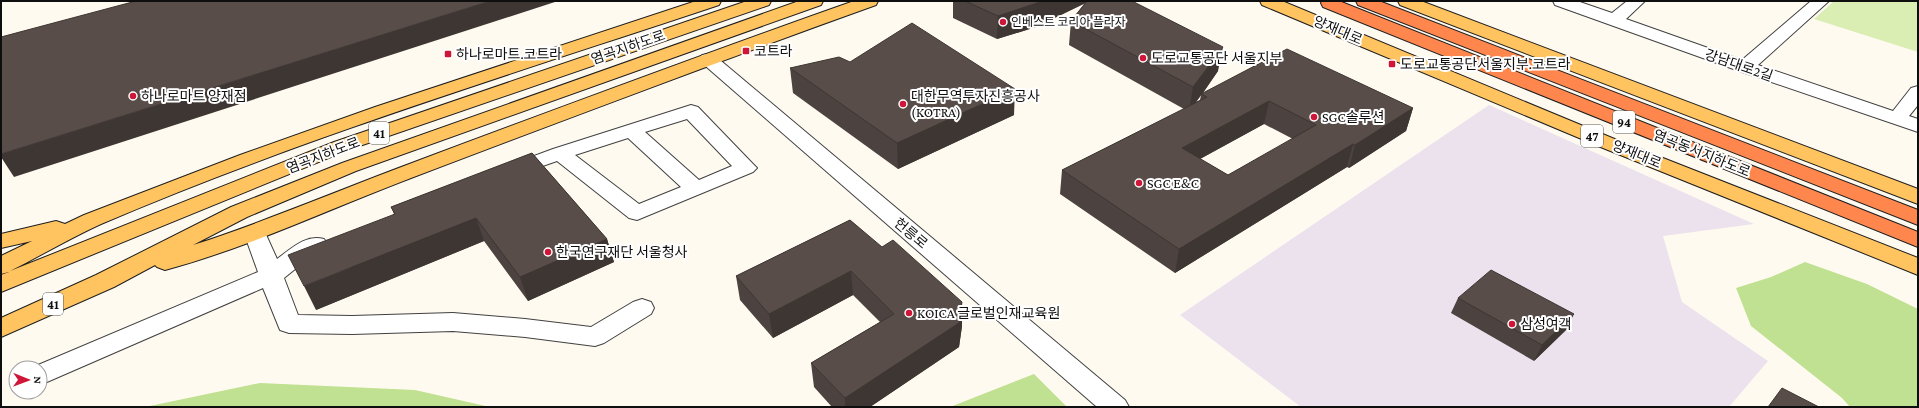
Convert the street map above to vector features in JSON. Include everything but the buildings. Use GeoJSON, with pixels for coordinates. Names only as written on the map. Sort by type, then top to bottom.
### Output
{"type":"FeatureCollection","features":[{"type":"Feature","properties":{"kind":"highway","name":"염곡동서지하도로"},"geometry":{"type":"LineString","coordinates":[[1364,1],[1918,218]]}},
{"type":"Feature","properties":{"kind":"highway","name":"염곡동서지하도로"},"geometry":{"type":"LineString","coordinates":[[1329,3],[1918,240]]}},
{"type":"Feature","properties":{"kind":"main road"},"geometry":{"type":"LineString","coordinates":[[1,266],[92,220],[247,159],[375,113],[713,1]]}},
{"type":"Feature","properties":{"kind":"main road","name":"염곡지하도로"},"geometry":{"type":"LineString","coordinates":[[1,284],[341,146],[763,1]]}},
{"type":"Feature","properties":{"kind":"main road","name":"염곡지하도로"},"geometry":{"type":"LineString","coordinates":[[105,281],[238,212],[349,167],[816,1]]}},
{"type":"Feature","properties":{"kind":"main road"},"geometry":{"type":"LineString","coordinates":[[105,281],[254,233],[395,177],[708,59],[870,1]]}},
{"type":"Feature","properties":{"kind":"main road","name":"양재대로"},"geometry":{"type":"LineString","coordinates":[[1268,1],[1610,144],[1918,267]]}},
{"type":"Feature","properties":{"kind":"main road"},"geometry":{"type":"LineString","coordinates":[[1406,1],[1918,197]]}},
{"type":"Feature","properties":{"kind":"main road"},"geometry":{"type":"LineString","coordinates":[[1,241],[92,220]]}},
{"type":"Feature","properties":{"kind":"main road","name":"41"},"geometry":{"type":"LineString","coordinates":[[1,328],[105,281]]}},
{"type":"Feature","properties":{"kind":"street","name":"강남대로2길"},"geometry":{"type":"LineString","coordinates":[[1561,1],[1745,67],[1918,126]]}},
{"type":"Feature","properties":{"kind":"street"},"geometry":{"type":"LineString","coordinates":[[1614,20],[1637,1]]}},
{"type":"Feature","properties":{"kind":"street"},"geometry":{"type":"LineString","coordinates":[[1745,67],[1822,1]]}},
{"type":"Feature","properties":{"kind":"street","name":"헌릉로"},"geometry":{"type":"LineString","coordinates":[[708,59],[1115,407]]}},
{"type":"Feature","properties":{"kind":"street"},"geometry":{"type":"LineString","coordinates":[[1897,119],[1918,92]]}},
{"type":"Feature","properties":{"kind":"street"},"geometry":{"type":"LineString","coordinates":[[493,178],[560,153],[691,111],[746,168],[637,213],[560,153]]}},
{"type":"Feature","properties":{"kind":"street"},"geometry":{"type":"LineString","coordinates":[[631,130],[696,189]]}},
{"type":"Feature","properties":{"kind":"street"},"geometry":{"type":"LineString","coordinates":[[254,233],[272,275],[289,324],[352,325],[453,322],[525,328],[595,337],[642,308]]}},
{"type":"Feature","properties":{"kind":"street"},"geometry":{"type":"LineString","coordinates":[[48,372],[272,275],[307,248],[337,236]]}},
{"type":"Feature","properties":{"kind":"shaded area"},"geometry":{"type":"Polygon","coordinates":[[[1489,105],[1754,224],[1663,236],[1682,302],[1768,361],[1729,407],[1301,407],[1180,315],[1489,105]]]}},
{"type":"Feature","properties":{"kind":"green space"},"geometry":{"type":"Polygon","coordinates":[[[1834,1],[1918,1],[1918,52],[1814,19],[1834,1]]]}},
{"type":"Feature","properties":{"kind":"green space"},"geometry":{"type":"Polygon","coordinates":[[[1805,262],[1867,284],[1918,309],[1918,407],[1850,407],[1842,398],[1751,326],[1736,288],[1771,277],[1805,262]]]}},
{"type":"Feature","properties":{"kind":"green space"},"geometry":{"type":"Polygon","coordinates":[[[1034,374],[1067,407],[950,407],[1034,374]]]}},
{"type":"Feature","properties":{"kind":"green space"},"geometry":{"type":"Polygon","coordinates":[[[260,383],[415,390],[490,407],[145,407],[260,383]]]}},
{"type":"Feature","properties":{"kind":"place","name":"인베스트 코리아 플라자"},"geometry":{"type":"Point","coordinates":[1003,22]}},
{"type":"Feature","properties":{"kind":"place","name":"코트라"},"geometry":{"type":"Point","coordinates":[746,51]}},
{"type":"Feature","properties":{"kind":"place","name":"하나로마트.코트라"},"geometry":{"type":"Point","coordinates":[448,54]}},
{"type":"Feature","properties":{"kind":"place","name":"도로교통공단 서울지부"},"geometry":{"type":"Point","coordinates":[1143,58]}},
{"type":"Feature","properties":{"kind":"place","name":"도로교통공단서울지부.코트라"},"geometry":{"type":"Point","coordinates":[1392,64]}},
{"type":"Feature","properties":{"kind":"place","name":"하나로마트 양재점"},"geometry":{"type":"Point","coordinates":[133,96]}},
{"type":"Feature","properties":{"kind":"place","name":"대한무역투자진흥공사 (KOTRA)"},"geometry":{"type":"Point","coordinates":[903,104]}},
{"type":"Feature","properties":{"kind":"place","name":"SGC솔루션"},"geometry":{"type":"Point","coordinates":[1314,117]}},
{"type":"Feature","properties":{"kind":"place","name":"SGC E&C"},"geometry":{"type":"Point","coordinates":[1139,183]}},
{"type":"Feature","properties":{"kind":"place","name":"한국연구재단 서울청사"},"geometry":{"type":"Point","coordinates":[548,252]}},
{"type":"Feature","properties":{"kind":"place","name":"KOICA 글로벌인재교육원"},"geometry":{"type":"Point","coordinates":[909,313]}},
{"type":"Feature","properties":{"kind":"place","name":"삼성여객"},"geometry":{"type":"Point","coordinates":[1512,324]}}]}
